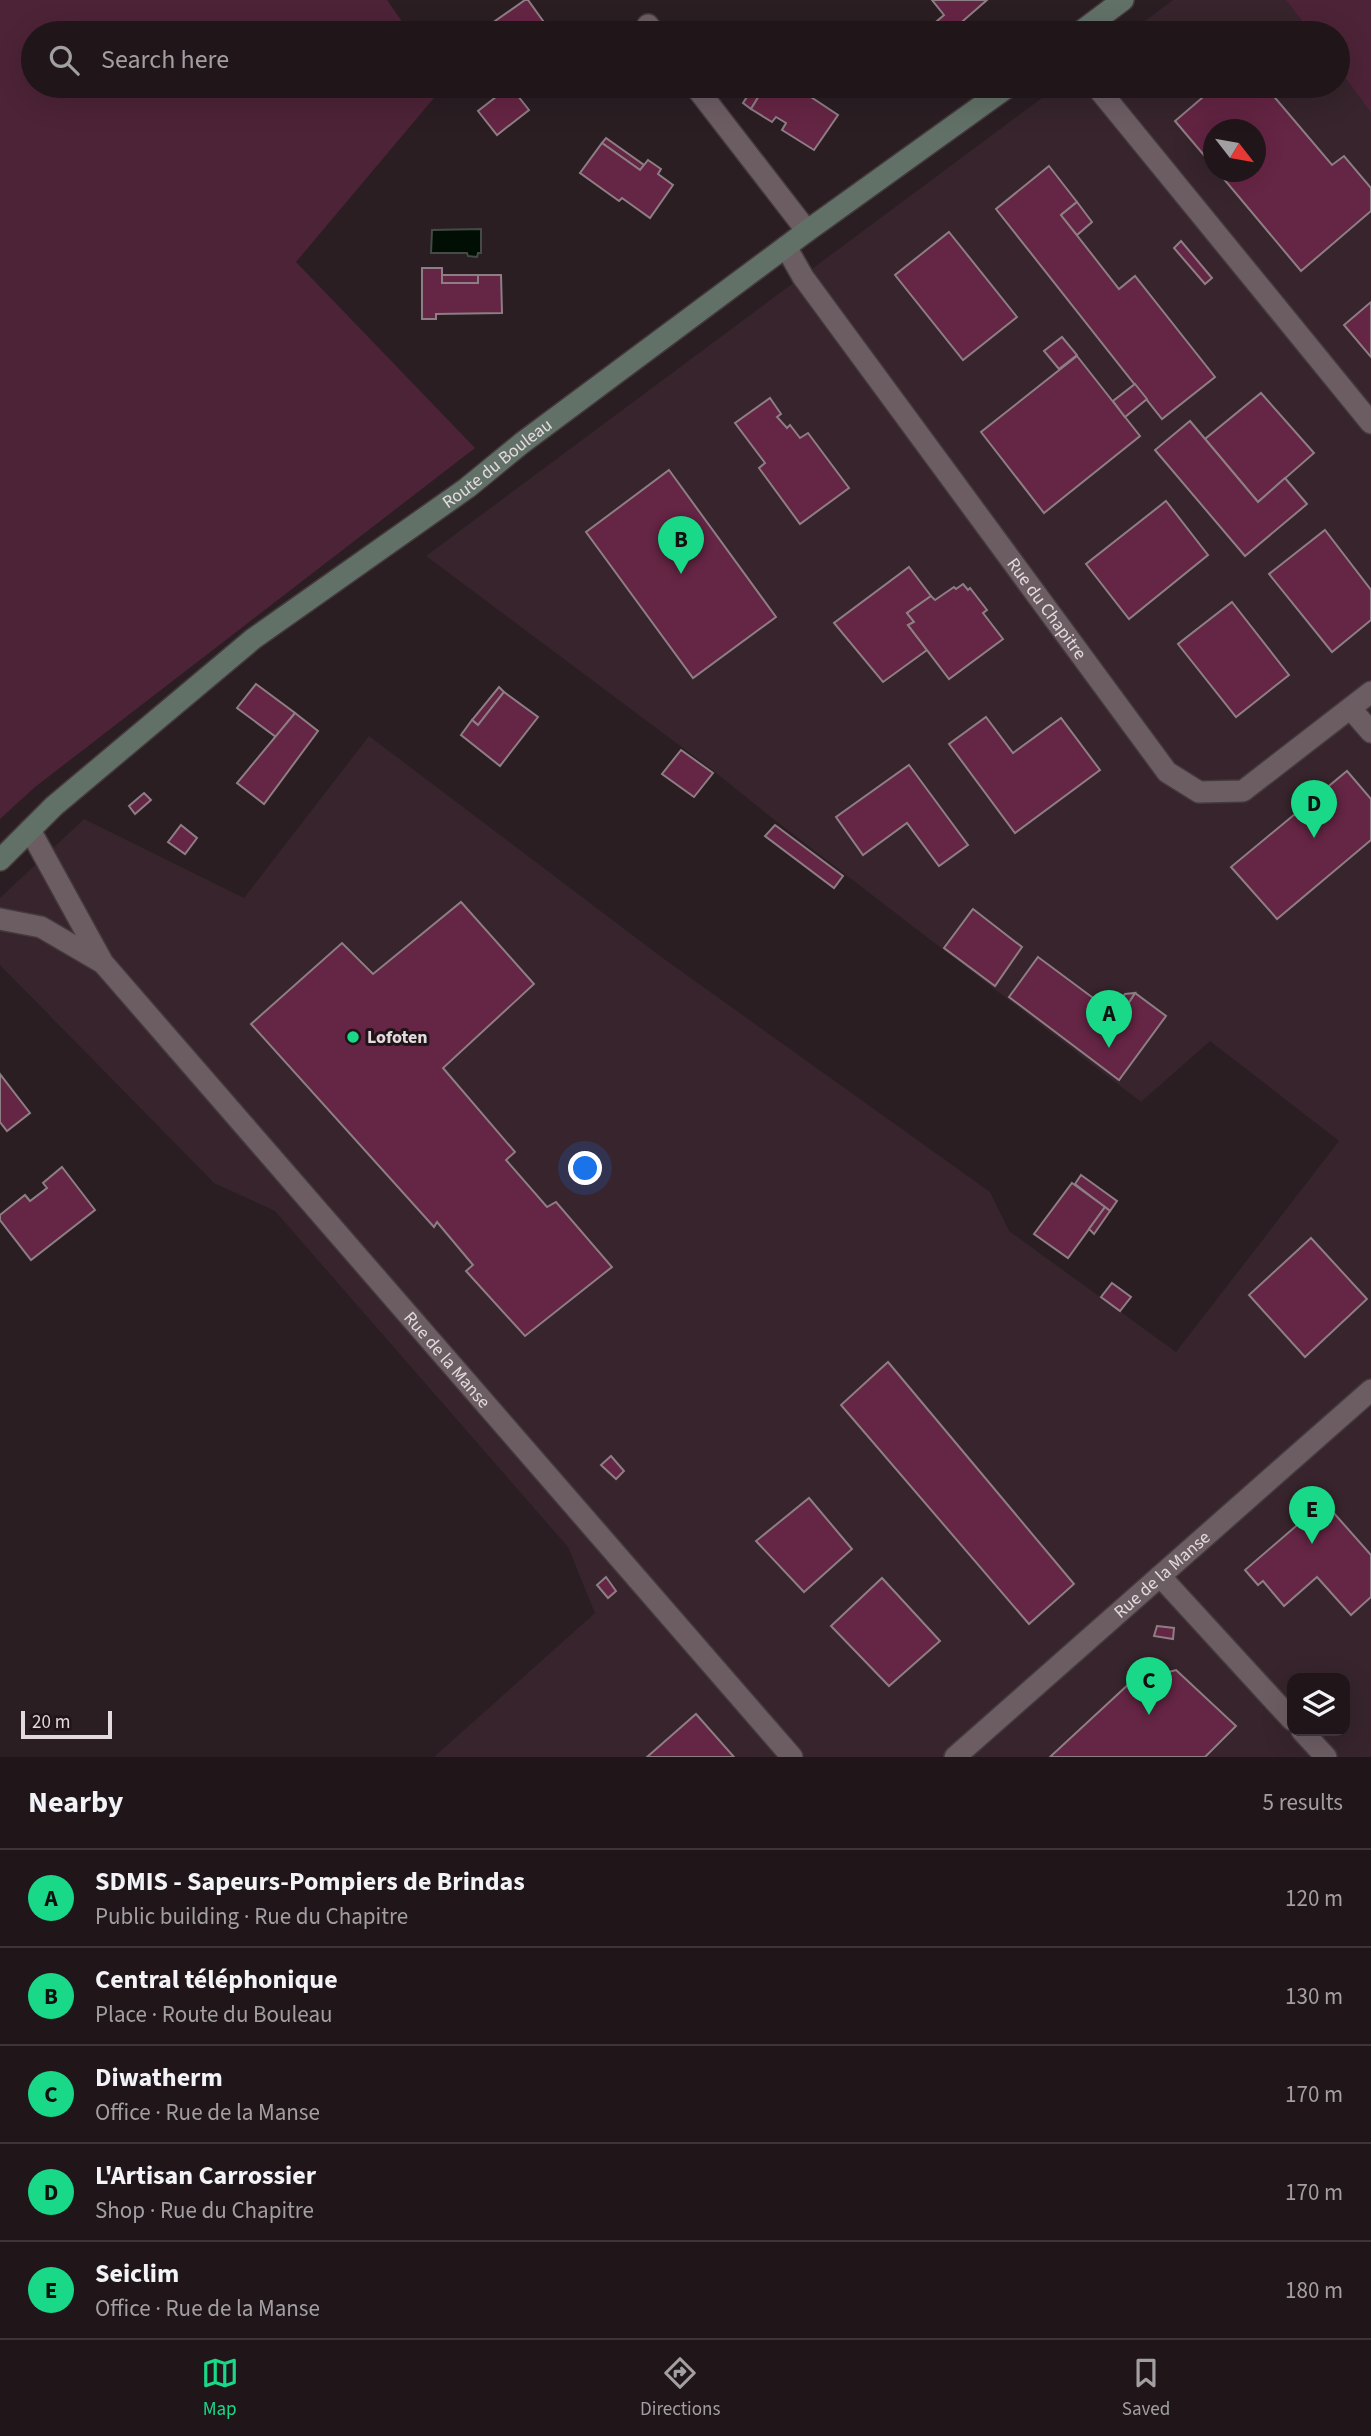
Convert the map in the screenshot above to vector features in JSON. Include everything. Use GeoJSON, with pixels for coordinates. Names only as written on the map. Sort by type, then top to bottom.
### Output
{"type":"FeatureCollection","features":[{"type":"Feature","properties":{"kind":"main road"},"geometry":{"type":"LineString","coordinates":[[1092,21],[1111,3]]}},
{"type":"Feature","properties":{"kind":"main road","name":"Route du Bouleau"},"geometry":{"type":"LineString","coordinates":[[0,860],[54,806],[253,639],[467,488],[533,435],[807,231],[992,98]]}},
{"type":"Feature","properties":{"kind":"street"},"geometry":{"type":"LineString","coordinates":[[704,98],[807,231]]}},
{"type":"Feature","properties":{"kind":"street"},"geometry":{"type":"LineString","coordinates":[[1106,98],[1371,423]]}},
{"type":"Feature","properties":{"kind":"street","name":"Rue du Chapitre"},"geometry":{"type":"LineString","coordinates":[[786,247],[803,277],[1167,772],[1199,792],[1243,791],[1371,692]]}},
{"type":"Feature","properties":{"kind":"street"},"geometry":{"type":"LineString","coordinates":[[1350,709],[1371,732]]}},
{"type":"Feature","properties":{"kind":"street"},"geometry":{"type":"LineString","coordinates":[[30,830],[103,963]]}},
{"type":"Feature","properties":{"kind":"street"},"geometry":{"type":"LineString","coordinates":[[0,919],[41,926],[103,963]]}},
{"type":"Feature","properties":{"kind":"street","name":"Rue de la Manse"},"geometry":{"type":"LineString","coordinates":[[103,963],[792,1757]]}},
{"type":"Feature","properties":{"kind":"street","name":"Rue de la Manse"},"geometry":{"type":"LineString","coordinates":[[955,1757],[1371,1390]]}},
{"type":"Feature","properties":{"kind":"street"},"geometry":{"type":"LineString","coordinates":[[1160,1576],[1287,1715]]}},
{"type":"Feature","properties":{"kind":"street"},"geometry":{"type":"LineString","coordinates":[[1307,1736],[1326,1757]]}},
{"type":"Feature","properties":{"kind":"shaded area"},"geometry":{"type":"Polygon","coordinates":[[[0,0],[387,0],[402,21],[21,21],[21,98],[434,98],[296,262],[475,448],[35,787],[0,819],[0,0]]]}},
{"type":"Feature","properties":{"kind":"shaded area"},"geometry":{"type":"Polygon","coordinates":[[[1173,0],[1286,0],[1302,21],[1145,21],[1173,0]]]}},
{"type":"Feature","properties":{"kind":"shaded area"},"geometry":{"type":"Polygon","coordinates":[[[1286,0],[1371,0],[1371,113],[1350,84],[1350,21],[1302,21],[1286,0]]]}},
{"type":"Feature","properties":{"kind":"shaded area"},"geometry":{"type":"Polygon","coordinates":[[[1350,84],[1371,113],[1371,1757],[434,1757],[595,1613],[568,1547],[275,1211],[214,1183],[0,965],[0,898],[84,819],[244,898],[369,736],[660,956],[990,1192],[1009,1231],[1176,1352],[1339,1141],[1210,1041],[1141,1102],[715,772],[426,556],[1042,98],[1350,98],[1350,84]]]}},
{"type":"Feature","properties":{"kind":"shaded area"},"geometry":{"type":"Polygon","coordinates":[[[481,229],[481,253],[478,253],[477,257],[468,256],[467,253],[431,253],[432,230],[481,229]]]}},
{"type":"Feature","properties":{"kind":"building"},"geometry":{"type":"Polygon","coordinates":[[[528,0],[543,21],[495,21],[528,0]]]}},
{"type":"Feature","properties":{"kind":"building"},"geometry":{"type":"Polygon","coordinates":[[[932,0],[987,0],[963,21],[937,21],[944,15],[932,0]]]}},
{"type":"Feature","properties":{"kind":"building"},"geometry":{"type":"Polygon","coordinates":[[[495,98],[520,98],[529,110],[497,135],[478,111],[495,98]]]}},
{"type":"Feature","properties":{"kind":"building"},"geometry":{"type":"Polygon","coordinates":[[[746,98],[758,98],[751,109],[743,103],[746,98]]]}},
{"type":"Feature","properties":{"kind":"building"},"geometry":{"type":"Polygon","coordinates":[[[758,98],[812,98],[838,115],[814,150],[782,130],[786,123],[776,117],[772,122],[751,109],[758,98]]]}},
{"type":"Feature","properties":{"kind":"building"},"geometry":{"type":"Polygon","coordinates":[[[1202,98],[1275,98],[1332,165],[1344,156],[1371,188],[1371,211],[1301,271],[1226,182],[1266,182],[1266,119],[1203,119],[1203,154],[1175,121],[1202,98]]]}},
{"type":"Feature","properties":{"kind":"building"},"geometry":{"type":"Polygon","coordinates":[[[606,138],[644,165],[640,170],[602,143],[606,138]]]}},
{"type":"Feature","properties":{"kind":"building"},"geometry":{"type":"Polygon","coordinates":[[[602,143],[640,170],[648,160],[661,169],[658,174],[673,185],[650,218],[622,198],[619,201],[580,173],[602,143]]]}},
{"type":"Feature","properties":{"kind":"building"},"geometry":{"type":"Polygon","coordinates":[[[1049,166],[1077,202],[1061,215],[1119,289],[1135,276],[1215,377],[1162,419],[996,209],[1049,166]]]}},
{"type":"Feature","properties":{"kind":"building"},"geometry":{"type":"Polygon","coordinates":[[[1077,202],[1092,222],[1077,235],[1061,215],[1077,202]]]}},
{"type":"Feature","properties":{"kind":"building"},"geometry":{"type":"Polygon","coordinates":[[[949,232],[1017,317],[963,360],[895,275],[949,232]]]}},
{"type":"Feature","properties":{"kind":"building"},"geometry":{"type":"Polygon","coordinates":[[[1181,241],[1212,278],[1205,284],[1174,248],[1181,241]]]}},
{"type":"Feature","properties":{"kind":"building"},"geometry":{"type":"Polygon","coordinates":[[[422,268],[442,268],[442,283],[478,283],[478,275],[501,275],[502,313],[436,314],[436,319],[422,319],[422,268]]]}},
{"type":"Feature","properties":{"kind":"building"},"geometry":{"type":"Polygon","coordinates":[[[442,275],[478,275],[478,283],[442,283],[442,275]]]}},
{"type":"Feature","properties":{"kind":"building"},"geometry":{"type":"Polygon","coordinates":[[[1371,302],[1371,357],[1344,325],[1371,302]]]}},
{"type":"Feature","properties":{"kind":"building"},"geometry":{"type":"Polygon","coordinates":[[[1062,337],[1077,355],[1059,369],[1044,351],[1062,337]]]}},
{"type":"Feature","properties":{"kind":"building"},"geometry":{"type":"Polygon","coordinates":[[[1077,356],[1140,436],[1044,513],[981,432],[1077,356]]]}},
{"type":"Feature","properties":{"kind":"building"},"geometry":{"type":"Polygon","coordinates":[[[1135,384],[1147,399],[1125,417],[1113,401],[1135,384]]]}},
{"type":"Feature","properties":{"kind":"building"},"geometry":{"type":"Polygon","coordinates":[[[1261,393],[1314,453],[1258,502],[1205,439],[1261,393]]]}},
{"type":"Feature","properties":{"kind":"building"},"geometry":{"type":"Polygon","coordinates":[[[770,398],[781,414],[777,417],[787,428],[790,425],[800,438],[808,433],[849,488],[800,524],[759,468],[765,463],[735,423],[770,398]]]}},
{"type":"Feature","properties":{"kind":"building"},"geometry":{"type":"Polygon","coordinates":[[[1190,421],[1258,502],[1285,478],[1307,504],[1245,556],[1155,450],[1190,421]]]}},
{"type":"Feature","properties":{"kind":"building"},"geometry":{"type":"Polygon","coordinates":[[[669,470],[776,617],[693,678],[586,532],[669,470]]]}},
{"type":"Feature","properties":{"kind":"building"},"geometry":{"type":"Polygon","coordinates":[[[1166,501],[1208,555],[1129,619],[1086,564],[1166,501]]]}},
{"type":"Feature","properties":{"kind":"building"},"geometry":{"type":"Polygon","coordinates":[[[1325,530],[1371,590],[1371,620],[1332,652],[1269,574],[1325,530]]]}},
{"type":"Feature","properties":{"kind":"building"},"geometry":{"type":"Polygon","coordinates":[[[909,567],[931,596],[907,613],[914,622],[908,625],[927,650],[883,682],[834,623],[909,567]]]}},
{"type":"Feature","properties":{"kind":"building"},"geometry":{"type":"Polygon","coordinates":[[[963,584],[968,590],[970,588],[987,610],[983,613],[1003,639],[949,679],[908,625],[914,622],[907,613],[931,596],[935,600],[963,584]]]}},
{"type":"Feature","properties":{"kind":"building"},"geometry":{"type":"Polygon","coordinates":[[[1232,602],[1289,675],[1236,717],[1178,644],[1232,602]]]}},
{"type":"Feature","properties":{"kind":"building"},"geometry":{"type":"Polygon","coordinates":[[[256,684],[295,713],[276,737],[237,708],[256,684]]]}},
{"type":"Feature","properties":{"kind":"building"},"geometry":{"type":"Polygon","coordinates":[[[499,687],[504,692],[478,725],[472,720],[499,687]]]}},
{"type":"Feature","properties":{"kind":"building"},"geometry":{"type":"Polygon","coordinates":[[[504,692],[538,717],[500,766],[461,735],[472,720],[478,725],[504,692]]]}},
{"type":"Feature","properties":{"kind":"building"},"geometry":{"type":"Polygon","coordinates":[[[295,713],[318,731],[264,804],[237,783],[295,713]]]}},
{"type":"Feature","properties":{"kind":"building"},"geometry":{"type":"Polygon","coordinates":[[[986,717],[1013,753],[1061,718],[1100,770],[1015,833],[949,744],[986,717]]]}},
{"type":"Feature","properties":{"kind":"building"},"geometry":{"type":"Polygon","coordinates":[[[681,750],[713,773],[694,797],[662,774],[681,750]]]}},
{"type":"Feature","properties":{"kind":"building"},"geometry":{"type":"Polygon","coordinates":[[[909,765],[968,845],[939,866],[907,823],[863,855],[836,817],[909,765]]]}},
{"type":"Feature","properties":{"kind":"building"},"geometry":{"type":"Polygon","coordinates":[[[1347,771],[1371,799],[1371,840],[1277,919],[1231,867],[1347,771]]]}},
{"type":"Feature","properties":{"kind":"building"},"geometry":{"type":"Polygon","coordinates":[[[144,793],[151,800],[135,814],[129,806],[144,793]]]}},
{"type":"Feature","properties":{"kind":"building"},"geometry":{"type":"Polygon","coordinates":[[[181,825],[197,838],[185,854],[168,842],[181,825]]]}},
{"type":"Feature","properties":{"kind":"building"},"geometry":{"type":"Polygon","coordinates":[[[775,825],[843,876],[834,888],[765,836],[775,825]]]}},
{"type":"Feature","properties":{"kind":"building"},"geometry":{"type":"Polygon","coordinates":[[[461,902],[534,984],[443,1068],[515,1152],[506,1160],[547,1207],[556,1202],[612,1267],[525,1336],[466,1271],[473,1265],[437,1222],[434,1227],[251,1024],[342,943],[373,974],[461,902]]]}},
{"type":"Feature","properties":{"kind":"building"},"geometry":{"type":"Polygon","coordinates":[[[973,909],[1022,947],[995,986],[944,948],[973,909]]]}},
{"type":"Feature","properties":{"kind":"building"},"geometry":{"type":"Polygon","coordinates":[[[1038,957],[1112,1012],[1124,1010],[1135,993],[1166,1016],[1119,1080],[1009,997],[1038,957]]]}},
{"type":"Feature","properties":{"kind":"building"},"geometry":{"type":"Polygon","coordinates":[[[1135,993],[1124,1010],[1112,1012],[1125,994],[1135,993]]]}},
{"type":"Feature","properties":{"kind":"building"},"geometry":{"type":"Polygon","coordinates":[[[0,1074],[30,1113],[7,1131],[0,1122],[0,1074]]]}},
{"type":"Feature","properties":{"kind":"building"},"geometry":{"type":"Polygon","coordinates":[[[62,1167],[95,1210],[31,1260],[0,1220],[0,1215],[25,1195],[30,1201],[47,1188],[43,1183],[62,1167]]]}},
{"type":"Feature","properties":{"kind":"building"},"geometry":{"type":"Polygon","coordinates":[[[1081,1175],[1117,1201],[1110,1211],[1075,1184],[1081,1175]]]}},
{"type":"Feature","properties":{"kind":"building"},"geometry":{"type":"Polygon","coordinates":[[[1072,1183],[1105,1207],[1068,1258],[1034,1234],[1072,1183]]]}},
{"type":"Feature","properties":{"kind":"building"},"geometry":{"type":"Polygon","coordinates":[[[1105,1207],[1110,1211],[1094,1234],[1089,1229],[1105,1207]]]}},
{"type":"Feature","properties":{"kind":"building"},"geometry":{"type":"Polygon","coordinates":[[[1311,1238],[1367,1299],[1305,1357],[1249,1295],[1311,1238]]]}},
{"type":"Feature","properties":{"kind":"building"},"geometry":{"type":"Polygon","coordinates":[[[1112,1283],[1131,1297],[1120,1311],[1101,1297],[1112,1283]]]}},
{"type":"Feature","properties":{"kind":"building"},"geometry":{"type":"Polygon","coordinates":[[[888,1362],[1074,1584],[1029,1624],[841,1405],[888,1362]]]}},
{"type":"Feature","properties":{"kind":"building"},"geometry":{"type":"Polygon","coordinates":[[[611,1456],[624,1471],[616,1479],[601,1465],[611,1456]]]}},
{"type":"Feature","properties":{"kind":"building"},"geometry":{"type":"Polygon","coordinates":[[[809,1498],[852,1549],[804,1592],[756,1541],[809,1498]]]}},
{"type":"Feature","properties":{"kind":"building"},"geometry":{"type":"Polygon","coordinates":[[[1324,1502],[1371,1555],[1371,1597],[1351,1615],[1317,1577],[1284,1606],[1263,1581],[1258,1585],[1245,1570],[1324,1502]]]}},
{"type":"Feature","properties":{"kind":"building"},"geometry":{"type":"Polygon","coordinates":[[[606,1577],[616,1591],[608,1598],[597,1585],[606,1577]]]}},
{"type":"Feature","properties":{"kind":"building"},"geometry":{"type":"Polygon","coordinates":[[[882,1578],[940,1641],[889,1686],[831,1626],[882,1578]]]}},
{"type":"Feature","properties":{"kind":"building"},"geometry":{"type":"Polygon","coordinates":[[[1157,1626],[1174,1628],[1173,1639],[1154,1636],[1157,1626]]]}},
{"type":"Feature","properties":{"kind":"building"},"geometry":{"type":"Polygon","coordinates":[[[1176,1670],[1236,1726],[1205,1757],[1050,1757],[1131,1682],[1176,1670]]]}},
{"type":"Feature","properties":{"kind":"building"},"geometry":{"type":"Polygon","coordinates":[[[696,1714],[734,1757],[647,1757],[696,1714]]]}},
{"type":"Feature","properties":{"kind":"place","name":"Central téléphonique"},"geometry":{"type":"Point","coordinates":[681,574]}},
{"type":"Feature","properties":{"kind":"place","name":"L'Artisan Carrossier"},"geometry":{"type":"Point","coordinates":[1314,838]}},
{"type":"Feature","properties":{"kind":"place","name":"Lofoten"},"geometry":{"type":"Point","coordinates":[353,1037]}},
{"type":"Feature","properties":{"kind":"place","name":"SDMIS - Sapeurs-Pompiers de Brindas"},"geometry":{"type":"Point","coordinates":[1109,1048]}},
{"type":"Feature","properties":{"kind":"place","name":"Seiclim"},"geometry":{"type":"Point","coordinates":[1312,1544]}},
{"type":"Feature","properties":{"kind":"place","name":"Diwatherm"},"geometry":{"type":"Point","coordinates":[1149,1715]}}]}
